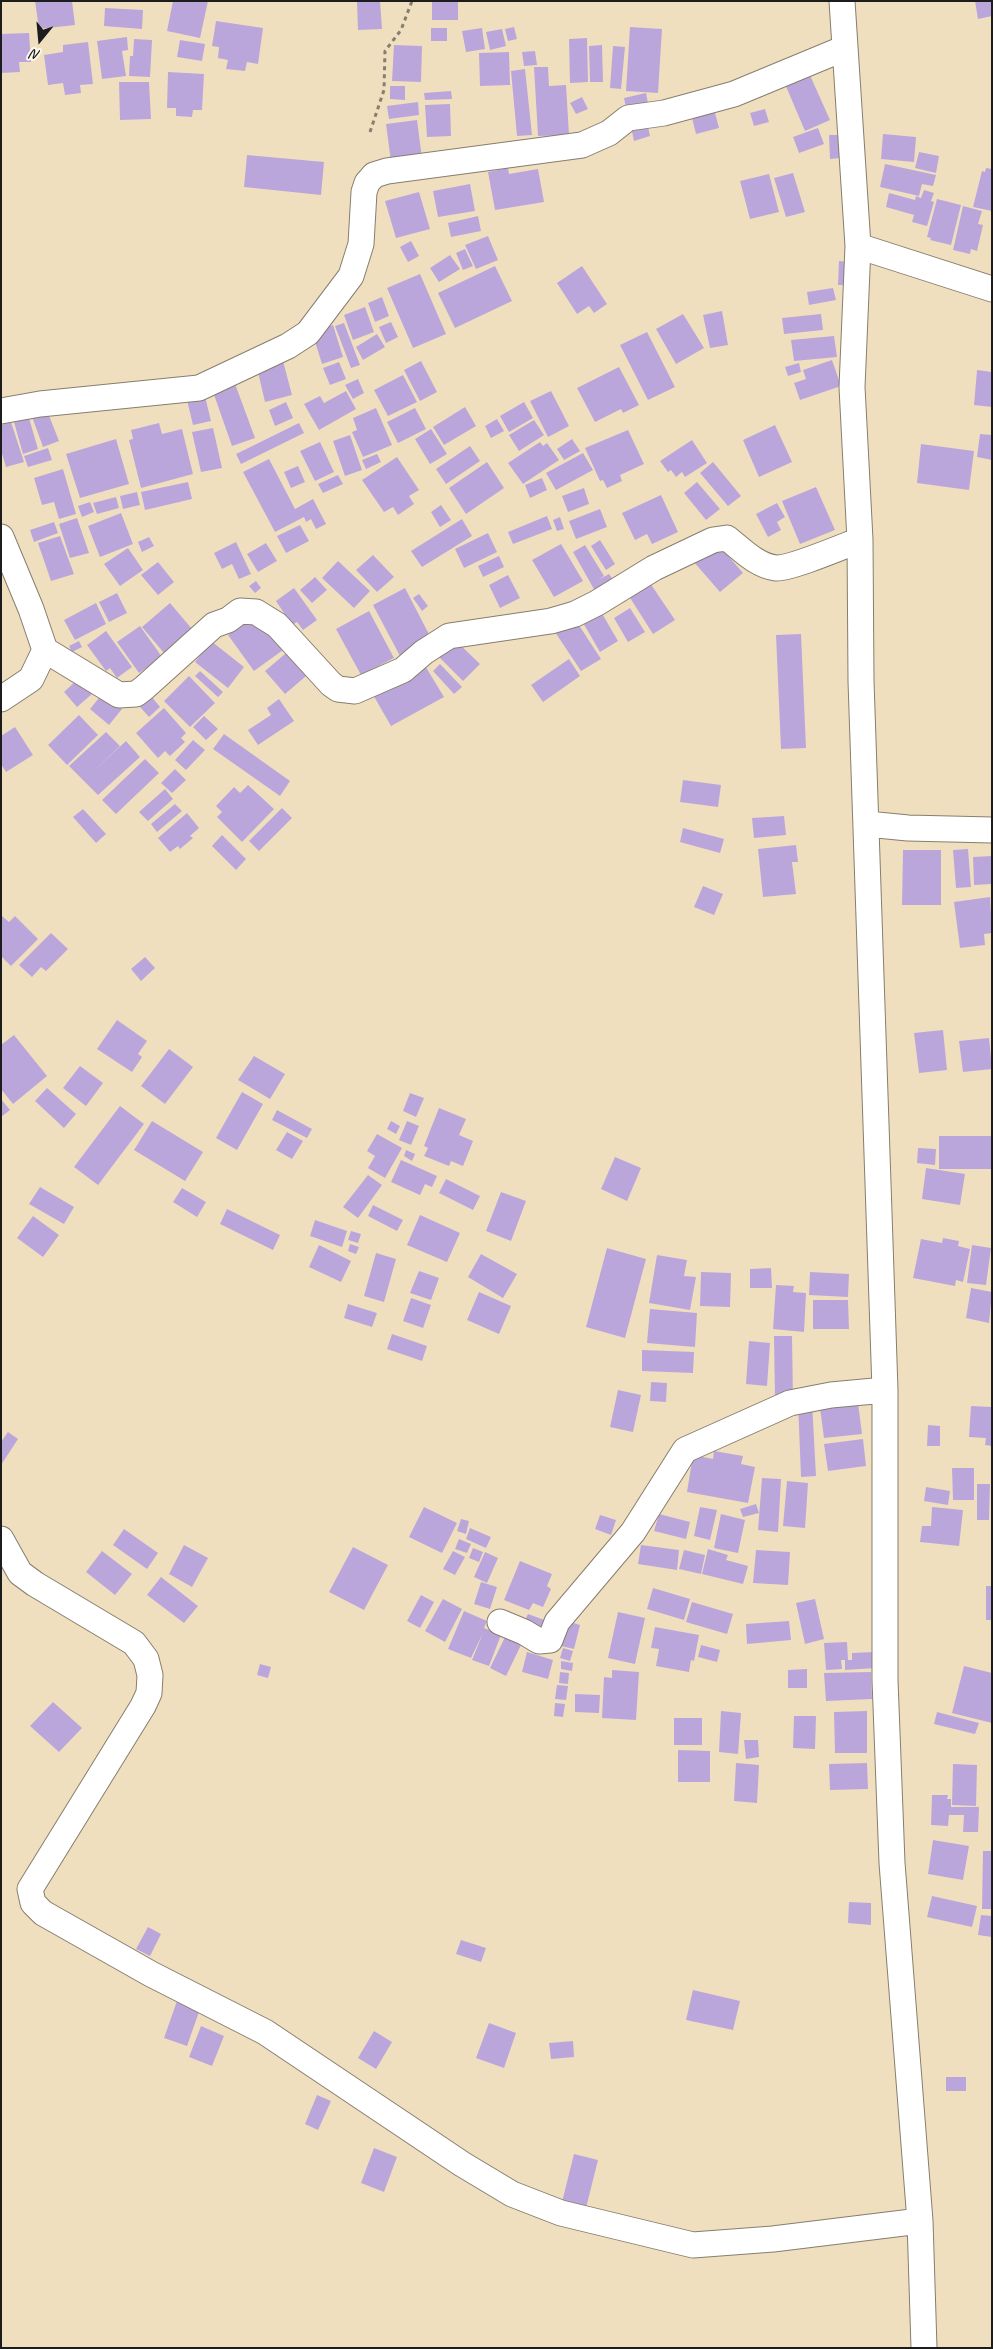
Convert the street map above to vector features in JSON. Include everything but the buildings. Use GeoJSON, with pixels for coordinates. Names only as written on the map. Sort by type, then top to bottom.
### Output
{"type":"FeatureCollection","features":[{"type":"Feature","properties":{"kind":"street"},"geometry":{"type":"LineString","coordinates":[[842,1],[858,246],[852,387],[860,540],[861,681],[885,1390],[885,1680],[890,1815],[920,2222],[924,2348]]}},
{"type":"Feature","properties":{"kind":"street"},"geometry":{"type":"LineString","coordinates":[[1,411],[40,404],[199,388],[288,346],[308,333],[350,276],[362,244],[364,192],[367,183],[374,175],[387,171],[582,145],[610,133],[628,118],[664,113],[734,94],[845,48]]}},
{"type":"Feature","properties":{"kind":"street"},"geometry":{"type":"LineString","coordinates":[[858,246],[992,290]]}},
{"type":"Feature","properties":{"kind":"street"},"geometry":{"type":"LineString","coordinates":[[1,537],[31,609],[45,650],[104,688],[119,695],[128,696],[144,688],[214,625],[228,620],[240,611],[256,612],[277,625],[331,684],[338,689],[355,691],[404,670],[424,652],[449,636],[551,621],[575,614],[597,603],[654,568],[713,540],[727,538],[755,560],[777,568],[824,554],[860,540]]}},
{"type":"Feature","properties":{"kind":"street"},"geometry":{"type":"LineString","coordinates":[[1,699],[30,679],[45,650]]}},
{"type":"Feature","properties":{"kind":"street"},"geometry":{"type":"LineString","coordinates":[[867,824],[908,828],[992,830]]}},
{"type":"Feature","properties":{"kind":"street"},"geometry":{"type":"LineString","coordinates":[[500,1622],[524,1632],[538,1641],[550,1640],[557,1622],[633,1532],[685,1450],[790,1403],[831,1395],[885,1390]]}},
{"type":"Feature","properties":{"kind":"street"},"geometry":{"type":"LineString","coordinates":[[1,1538],[20,1573],[134,1643],[146,1659],[150,1675],[149,1693],[143,1706],[30,1889],[33,1903],[43,1913],[151,1974],[265,2032],[462,2164],[512,2194],[561,2213],[694,2245],[773,2239],[920,2222]]}},
{"type":"Feature","properties":{"kind":"path"},"geometry":{"type":"LineString","coordinates":[[370,132],[384,90],[385,51],[401,30],[412,1]]}}]}
